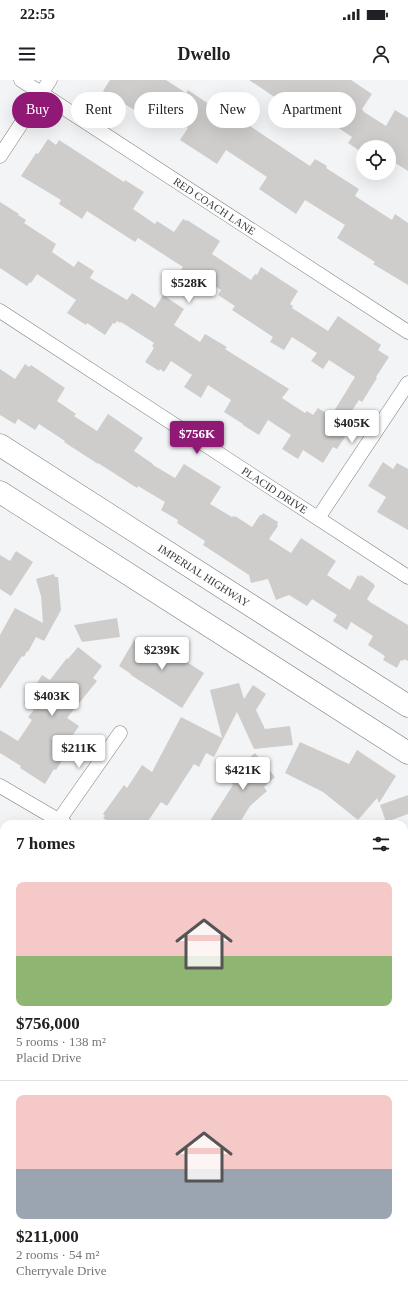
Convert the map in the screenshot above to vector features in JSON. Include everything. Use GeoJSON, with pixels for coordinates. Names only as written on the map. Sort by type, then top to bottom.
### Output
{"type":"FeatureCollection","features":[{"type":"Feature","properties":{"kind":"main road","name":"IMPERIAL HIGHWAY"},"geometry":{"type":"LineString","coordinates":[[0,445],[408,706]]}},
{"type":"Feature","properties":{"kind":"main road"},"geometry":{"type":"LineString","coordinates":[[0,492],[408,753]]}},
{"type":"Feature","properties":{"kind":"street","name":"RED COACH LANE"},"geometry":{"type":"LineString","coordinates":[[21,80],[39,92]]}},
{"type":"Feature","properties":{"kind":"street"},"geometry":{"type":"LineString","coordinates":[[42,92],[50,80]]}},
{"type":"Feature","properties":{"kind":"street","name":"RED COACH LANE"},"geometry":{"type":"LineString","coordinates":[[63,107],[408,332]]}},
{"type":"Feature","properties":{"kind":"street"},"geometry":{"type":"LineString","coordinates":[[0,156],[18,128]]}},
{"type":"Feature","properties":{"kind":"street","name":"PLACID DRIVE"},"geometry":{"type":"LineString","coordinates":[[0,311],[408,577]]}},
{"type":"Feature","properties":{"kind":"street"},"geometry":{"type":"LineString","coordinates":[[318,518],[408,383]]}},
{"type":"Feature","properties":{"kind":"street"},"geometry":{"type":"LineString","coordinates":[[63,820],[120,733]]}},
{"type":"Feature","properties":{"kind":"street"},"geometry":{"type":"LineString","coordinates":[[0,786],[59,820]]}},
{"type":"Feature","properties":{"kind":"building"},"geometry":{"type":"Polygon","coordinates":[[[110,80],[166,80],[184,92],[134,92],[134,110],[126,105],[126,92],[103,91],[110,80]]]}},
{"type":"Feature","properties":{"kind":"building"},"geometry":{"type":"Polygon","coordinates":[[[249,80],[351,80],[372,94],[362,109],[364,112],[386,126],[395,110],[408,118],[408,171],[396,163],[396,140],[356,140],[356,148],[348,143],[352,137],[338,128],[356,128],[356,92],[268,93],[249,80]]]}},
{"type":"Feature","properties":{"kind":"building"},"geometry":{"type":"Polygon","coordinates":[[[198,97],[206,102],[206,128],[253,128],[310,166],[315,159],[327,166],[326,168],[359,189],[355,196],[392,220],[395,214],[408,223],[408,285],[373,264],[375,262],[337,238],[345,225],[305,200],[296,214],[259,189],[267,177],[226,150],[217,164],[180,140],[188,128],[198,128],[198,97]]]}},
{"type":"Feature","properties":{"kind":"building"},"geometry":{"type":"Polygon","coordinates":[[[48,139],[56,145],[59,140],[124,182],[125,180],[144,192],[133,209],[155,224],[157,221],[174,232],[183,219],[186,221],[187,220],[220,241],[212,254],[251,280],[255,274],[257,275],[261,267],[298,291],[290,304],[293,306],[292,308],[328,331],[338,316],[381,345],[378,350],[389,357],[362,402],[359,400],[344,423],[348,425],[342,434],[345,437],[337,449],[333,447],[323,463],[303,450],[298,459],[282,449],[291,435],[268,420],[259,435],[243,425],[224,412],[231,400],[208,385],[201,398],[184,387],[192,375],[171,361],[164,372],[160,369],[159,371],[145,362],[154,348],[152,346],[154,343],[121,322],[120,323],[117,321],[115,324],[113,323],[105,335],[87,323],[86,325],[67,313],[76,300],[37,274],[27,286],[0,268],[0,202],[26,220],[24,223],[56,244],[52,252],[74,267],[78,261],[94,271],[90,278],[127,300],[132,293],[155,308],[163,295],[184,309],[174,325],[200,342],[205,334],[227,347],[225,349],[289,389],[282,398],[305,413],[307,411],[313,415],[318,408],[331,416],[355,377],[329,360],[323,369],[311,361],[317,353],[292,337],[284,350],[270,342],[273,337],[232,310],[235,306],[218,295],[221,290],[199,276],[194,283],[179,273],[183,267],[138,238],[135,242],[87,211],[82,219],[59,204],[61,200],[21,176],[36,153],[38,154],[48,139]]]}},
{"type":"Feature","properties":{"kind":"building"},"geometry":{"type":"Polygon","coordinates":[[[25,364],[29,367],[31,365],[65,388],[57,401],[76,414],[74,416],[97,431],[108,414],[143,438],[134,451],[153,465],[175,478],[184,464],[221,487],[210,504],[232,517],[235,516],[252,527],[263,513],[278,522],[278,526],[269,539],[291,553],[301,538],[336,561],[327,575],[350,590],[358,575],[360,577],[361,575],[374,584],[375,586],[367,599],[408,625],[408,661],[404,659],[403,661],[401,660],[397,668],[383,660],[385,656],[368,645],[373,636],[351,622],[347,630],[333,621],[337,615],[312,599],[307,606],[289,595],[276,600],[268,579],[251,583],[249,575],[203,545],[205,541],[177,523],[178,520],[161,510],[165,502],[138,486],[137,488],[98,464],[39,424],[35,430],[18,419],[15,424],[0,415],[0,369],[15,379],[25,364]]]}},
{"type":"Feature","properties":{"kind":"building"},"geometry":{"type":"Polygon","coordinates":[[[383,462],[393,469],[397,463],[408,469],[408,530],[377,512],[386,497],[368,486],[383,462]]]}},
{"type":"Feature","properties":{"kind":"building"},"geometry":{"type":"Polygon","coordinates":[[[16,551],[33,562],[11,596],[0,589],[0,555],[10,561],[16,551]]]}},
{"type":"Feature","properties":{"kind":"building"},"geometry":{"type":"Polygon","coordinates":[[[54,574],[55,577],[58,577],[61,610],[44,641],[36,637],[28,652],[27,651],[24,657],[22,656],[0,689],[0,635],[15,608],[43,623],[41,596],[36,579],[54,574]]]}},
{"type":"Feature","properties":{"kind":"building"},"geometry":{"type":"Polygon","coordinates":[[[117,618],[120,637],[82,642],[74,625],[117,618]]]}},
{"type":"Feature","properties":{"kind":"building"},"geometry":{"type":"Polygon","coordinates":[[[136,637],[148,644],[151,639],[204,673],[182,708],[119,666],[136,637]]]}},
{"type":"Feature","properties":{"kind":"building"},"geometry":{"type":"Polygon","coordinates":[[[78,647],[102,666],[93,678],[97,681],[67,718],[79,726],[66,745],[71,747],[56,770],[54,769],[45,784],[20,768],[21,766],[0,753],[0,730],[18,741],[32,720],[28,717],[34,710],[24,703],[42,675],[50,680],[67,658],[68,659],[78,647]]]}},
{"type":"Feature","properties":{"kind":"building"},"geometry":{"type":"Polygon","coordinates":[[[239,683],[244,699],[253,685],[266,694],[256,710],[265,729],[290,726],[293,745],[254,749],[237,712],[214,757],[206,753],[199,767],[194,764],[167,806],[161,802],[149,820],[106,820],[103,818],[105,816],[103,814],[124,785],[127,788],[142,765],[152,772],[181,717],[222,738],[210,690],[239,683]]]}},
{"type":"Feature","properties":{"kind":"building"},"geometry":{"type":"Polygon","coordinates":[[[300,742],[349,764],[357,750],[396,776],[379,803],[377,798],[358,820],[323,792],[285,773],[300,742]]]}},
{"type":"Feature","properties":{"kind":"building"},"geometry":{"type":"Polygon","coordinates":[[[255,753],[275,777],[264,787],[267,791],[250,806],[241,820],[211,820],[233,785],[227,777],[255,753]]]}},
{"type":"Feature","properties":{"kind":"building"},"geometry":{"type":"Polygon","coordinates":[[[408,795],[408,814],[392,820],[385,820],[380,805],[408,795]]]}}]}
